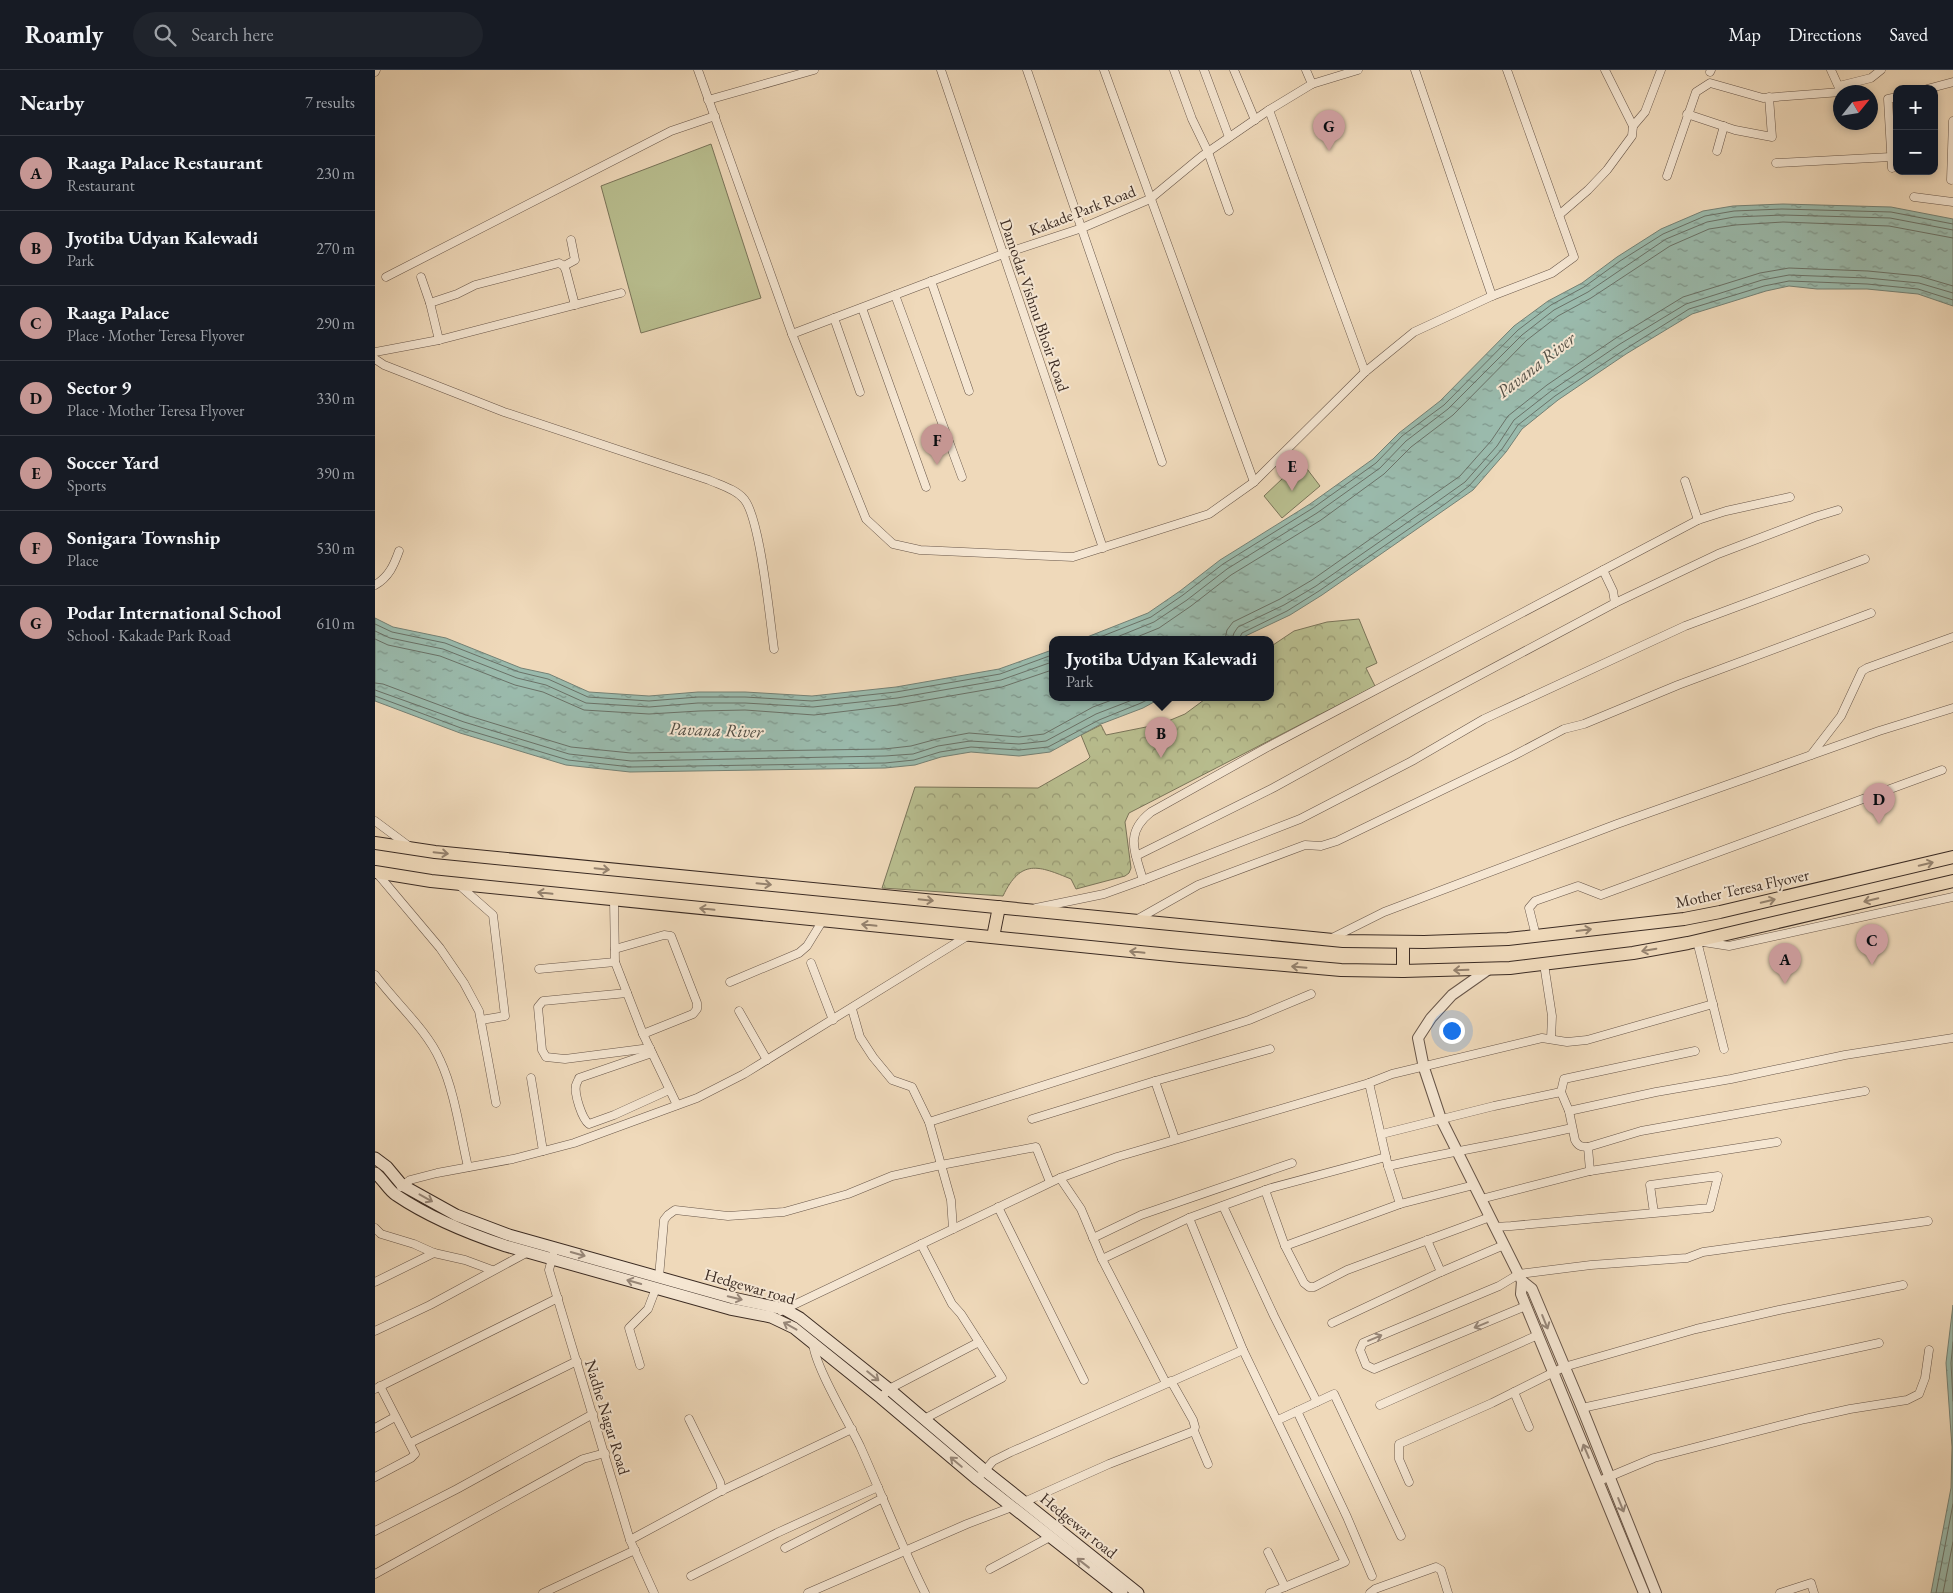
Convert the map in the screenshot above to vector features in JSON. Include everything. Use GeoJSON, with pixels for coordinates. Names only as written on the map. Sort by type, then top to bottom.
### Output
{"type":"FeatureCollection","features":[{"type":"Feature","properties":{"kind":"main road","name":"Mother Teresa Flyover"},"geometry":{"type":"LineString","coordinates":[[375,843],[413,849],[1328,940],[1403,942],[1508,939],[1684,918],[1720,912],[1953,857]]}},
{"type":"Feature","properties":{"kind":"main road"},"geometry":{"type":"LineString","coordinates":[[375,872],[458,884],[1181,956],[1332,970],[1403,971],[1489,969],[1633,953],[1697,941],[1953,881]]}},
{"type":"Feature","properties":{"kind":"main road"},"geometry":{"type":"LineString","coordinates":[[993,937],[999,907]]}},
{"type":"Feature","properties":{"kind":"main road"},"geometry":{"type":"LineString","coordinates":[[1403,942],[1403,971]]}},
{"type":"Feature","properties":{"kind":"main road","name":"Hedgewar road"},"geometry":{"type":"LineString","coordinates":[[375,1158],[387,1167],[398,1190],[478,1225],[553,1253],[658,1282],[784,1309],[800,1318],[820,1333],[885,1393],[981,1475],[1024,1502],[1138,1593]]}},
{"type":"Feature","properties":{"kind":"main road","name":"Hedgewar road"},"geometry":{"type":"LineString","coordinates":[[375,1173],[450,1226],[528,1252],[553,1253]]}},
{"type":"Feature","properties":{"kind":"main road","name":"Hedgewar road"},"geometry":{"type":"LineString","coordinates":[[658,1282],[730,1309],[771,1317],[794,1328],[812,1343],[924,1419],[1012,1507],[1116,1592]]}},
{"type":"Feature","properties":{"kind":"street"},"geometry":{"type":"LineString","coordinates":[[698,70],[792,334],[867,519],[893,544],[920,550],[1073,557],[1209,514],[1254,482],[1365,372],[1414,332],[1492,296],[1552,273],[1574,257],[1507,70]]}},
{"type":"Feature","properties":{"kind":"street"},"geometry":{"type":"LineString","coordinates":[[709,100],[814,70]]}},
{"type":"Feature","properties":{"kind":"street","name":"Damodar Vishnu Bhoir Road"},"geometry":{"type":"LineString","coordinates":[[941,70],[1103,548]]}},
{"type":"Feature","properties":{"kind":"street"},"geometry":{"type":"LineString","coordinates":[[1027,70],[1162,462]]}},
{"type":"Feature","properties":{"kind":"street"},"geometry":{"type":"LineString","coordinates":[[1104,70],[1254,482]]}},
{"type":"Feature","properties":{"kind":"street"},"geometry":{"type":"LineString","coordinates":[[1174,70],[1192,119],[1208,152],[1229,211]]}},
{"type":"Feature","properties":{"kind":"street"},"geometry":{"type":"LineString","coordinates":[[1204,70],[1229,137]]}},
{"type":"Feature","properties":{"kind":"street"},"geometry":{"type":"LineString","coordinates":[[1234,70],[1255,120]]}},
{"type":"Feature","properties":{"kind":"street"},"geometry":{"type":"LineString","coordinates":[[1306,70],[1312,84]]}},
{"type":"Feature","properties":{"kind":"street"},"geometry":{"type":"LineString","coordinates":[[1415,70],[1492,296]]}},
{"type":"Feature","properties":{"kind":"street"},"geometry":{"type":"LineString","coordinates":[[1559,215],[1588,190],[1607,170],[1632,136],[1633,126],[1605,70]]}},
{"type":"Feature","properties":{"kind":"street"},"geometry":{"type":"LineString","coordinates":[[1633,126],[1645,112],[1661,70]]}},
{"type":"Feature","properties":{"kind":"street"},"geometry":{"type":"LineString","coordinates":[[1831,70],[1838,85]]}},
{"type":"Feature","properties":{"kind":"street"},"geometry":{"type":"LineString","coordinates":[[1853,85],[1871,78],[1881,70]]}},
{"type":"Feature","properties":{"kind":"street","name":"Kakade Park Road"},"geometry":{"type":"LineString","coordinates":[[792,334],[1003,254],[1082,228],[1150,199],[1208,152],[1269,110],[1312,84],[1354,71]]}},
{"type":"Feature","properties":{"kind":"street"},"geometry":{"type":"LineString","coordinates":[[1938,86],[1953,82]]}},
{"type":"Feature","properties":{"kind":"street"},"geometry":{"type":"LineString","coordinates":[[1667,176],[1696,92],[1709,83],[1763,98],[1833,91]]}},
{"type":"Feature","properties":{"kind":"street"},"geometry":{"type":"LineString","coordinates":[[1687,114],[1723,126],[1772,137],[1769,97]]}},
{"type":"Feature","properties":{"kind":"street"},"geometry":{"type":"LineString","coordinates":[[1892,168],[1888,100],[1893,98]]}},
{"type":"Feature","properties":{"kind":"street"},"geometry":{"type":"LineString","coordinates":[[1269,110],[1365,372]]}},
{"type":"Feature","properties":{"kind":"street"},"geometry":{"type":"LineString","coordinates":[[386,277],[671,131],[715,116]]}},
{"type":"Feature","properties":{"kind":"street"},"geometry":{"type":"LineString","coordinates":[[1951,180],[1953,121]]}},
{"type":"Feature","properties":{"kind":"street"},"geometry":{"type":"LineString","coordinates":[[1717,151],[1723,126]]}},
{"type":"Feature","properties":{"kind":"street"},"geometry":{"type":"LineString","coordinates":[[1776,163],[1891,157]]}},
{"type":"Feature","properties":{"kind":"street"},"geometry":{"type":"LineString","coordinates":[[1914,197],[1953,202]]}},
{"type":"Feature","properties":{"kind":"street"},"geometry":{"type":"LineString","coordinates":[[564,266],[575,260],[571,240]]}},
{"type":"Feature","properties":{"kind":"street"},"geometry":{"type":"LineString","coordinates":[[430,303],[482,283],[559,263],[564,266],[575,304]]}},
{"type":"Feature","properties":{"kind":"street"},"geometry":{"type":"LineString","coordinates":[[421,277],[430,303],[439,340]]}},
{"type":"Feature","properties":{"kind":"street"},"geometry":{"type":"LineString","coordinates":[[931,281],[969,391]]}},
{"type":"Feature","properties":{"kind":"street"},"geometry":{"type":"LineString","coordinates":[[375,352],[439,340],[621,293]]}},
{"type":"Feature","properties":{"kind":"street"},"geometry":{"type":"LineString","coordinates":[[895,295],[962,478]]}},
{"type":"Feature","properties":{"kind":"street"},"geometry":{"type":"LineString","coordinates":[[862,308],[926,487]]}},
{"type":"Feature","properties":{"kind":"street"},"geometry":{"type":"LineString","coordinates":[[834,318],[860,392]]}},
{"type":"Feature","properties":{"kind":"street"},"geometry":{"type":"LineString","coordinates":[[375,359],[384,365],[504,412],[701,477],[736,491],[745,499],[755,520],[774,649]]}},
{"type":"Feature","properties":{"kind":"street"},"geometry":{"type":"LineString","coordinates":[[1685,481],[1698,520]]}},
{"type":"Feature","properties":{"kind":"street"},"geometry":{"type":"LineString","coordinates":[[1143,880],[1133,843],[1133,833],[1142,819],[1151,812],[1264,749],[1698,520],[1726,511],[1790,497]]}},
{"type":"Feature","properties":{"kind":"street"},"geometry":{"type":"LineString","coordinates":[[1136,856],[1273,788],[1420,707],[1615,604],[1718,554],[1838,510]]}},
{"type":"Feature","properties":{"kind":"street"},"geometry":{"type":"LineString","coordinates":[[375,585],[384,580],[390,572],[399,551]]}},
{"type":"Feature","properties":{"kind":"street"},"geometry":{"type":"LineString","coordinates":[[1027,910],[1104,894],[1300,819],[1412,761],[1484,719],[1685,626],[1865,559]]}},
{"type":"Feature","properties":{"kind":"street"},"geometry":{"type":"LineString","coordinates":[[1603,570],[1613,591],[1615,604]]}},
{"type":"Feature","properties":{"kind":"street"},"geometry":{"type":"LineString","coordinates":[[1135,921],[1198,885],[1305,844],[1321,846],[1337,841],[1565,729],[1584,724],[1695,679],[1871,613]]}},
{"type":"Feature","properties":{"kind":"street"},"geometry":{"type":"LineString","coordinates":[[1811,755],[1841,716],[1862,671],[1953,637]]}},
{"type":"Feature","properties":{"kind":"street"},"geometry":{"type":"LineString","coordinates":[[1328,940],[1384,912],[1626,821],[1879,731],[1953,708]]}},
{"type":"Feature","properties":{"kind":"street"},"geometry":{"type":"LineString","coordinates":[[1536,936],[1529,908],[1535,901],[1578,886],[1601,895],[1942,770]]}},
{"type":"Feature","properties":{"kind":"street"},"geometry":{"type":"LineString","coordinates":[[375,822],[413,849]]}},
{"type":"Feature","properties":{"kind":"street"},"geometry":{"type":"LineString","coordinates":[[375,872],[440,948],[464,983],[479,1010],[496,1104]]}},
{"type":"Feature","properties":{"kind":"street"},"geometry":{"type":"LineString","coordinates":[[458,884],[493,915],[505,1016],[481,1020]]}},
{"type":"Feature","properties":{"kind":"street"},"geometry":{"type":"LineString","coordinates":[[1724,1049],[1697,941],[1729,946],[1953,897]]}},
{"type":"Feature","properties":{"kind":"street"},"geometry":{"type":"LineString","coordinates":[[614,899],[615,962],[643,1034],[677,1105]]}},
{"type":"Feature","properties":{"kind":"street"},"geometry":{"type":"LineString","coordinates":[[730,982],[799,953],[807,946],[823,920]]}},
{"type":"Feature","properties":{"kind":"street"},"geometry":{"type":"LineString","coordinates":[[615,949],[664,935],[671,936],[697,1003],[697,1009],[693,1014],[643,1034]]}},
{"type":"Feature","properties":{"kind":"street"},"geometry":{"type":"LineString","coordinates":[[398,1190],[410,1180],[513,1159],[575,1143],[697,1098],[744,1074],[969,935]]}},
{"type":"Feature","properties":{"kind":"street"},"geometry":{"type":"LineString","coordinates":[[539,969],[615,962]]}},
{"type":"Feature","properties":{"kind":"street"},"geometry":{"type":"LineString","coordinates":[[811,963],[833,1020]]}},
{"type":"Feature","properties":{"kind":"street"},"geometry":{"type":"LineString","coordinates":[[1544,964],[1552,1016],[1551,1039]]}},
{"type":"Feature","properties":{"kind":"street"},"geometry":{"type":"LineString","coordinates":[[1489,969],[1452,995],[1431,1018],[1418,1038],[1424,1068],[1441,1119],[1520,1277],[1532,1289],[1656,1593]]}},
{"type":"Feature","properties":{"kind":"street"},"geometry":{"type":"LineString","coordinates":[[375,975],[427,1038],[440,1060],[455,1110],[468,1167]]}},
{"type":"Feature","properties":{"kind":"street"},"geometry":{"type":"LineString","coordinates":[[627,993],[543,1001],[538,1007],[541,1050],[546,1058],[565,1059],[651,1051]]}},
{"type":"Feature","properties":{"kind":"street"},"geometry":{"type":"LineString","coordinates":[[929,1122],[1249,1020],[1311,994]]}},
{"type":"Feature","properties":{"kind":"street"},"geometry":{"type":"LineString","coordinates":[[771,1317],[784,1309],[1050,1182],[1117,1156],[1369,1083],[1392,1074],[1424,1068],[1542,1038],[1567,1042],[1587,1040],[1713,1004]]}},
{"type":"Feature","properties":{"kind":"street"},"geometry":{"type":"LineString","coordinates":[[852,1009],[860,1037],[873,1057],[892,1080],[912,1087],[929,1122],[951,1200],[953,1229]]}},
{"type":"Feature","properties":{"kind":"street"},"geometry":{"type":"LineString","coordinates":[[739,1012],[767,1060]]}},
{"type":"Feature","properties":{"kind":"street"},"geometry":{"type":"LineString","coordinates":[[1569,1111],[1845,1055],[1953,1038]]}},
{"type":"Feature","properties":{"kind":"street"},"geometry":{"type":"LineString","coordinates":[[1032,1119],[1270,1048]]}},
{"type":"Feature","properties":{"kind":"street"},"geometry":{"type":"LineString","coordinates":[[651,1051],[579,1078],[575,1085],[585,1121],[589,1124],[614,1115],[669,1090]]}},
{"type":"Feature","properties":{"kind":"street"},"geometry":{"type":"LineString","coordinates":[[1695,1051],[1564,1079],[1561,1092],[1569,1111],[1577,1144],[1582,1147],[1588,1146],[1641,1132],[1865,1091]]}},
{"type":"Feature","properties":{"kind":"street"},"geometry":{"type":"LineString","coordinates":[[531,1078],[543,1152]]}},
{"type":"Feature","properties":{"kind":"street"},"geometry":{"type":"LineString","coordinates":[[1155,1081],[1175,1139]]}},
{"type":"Feature","properties":{"kind":"street"},"geometry":{"type":"LineString","coordinates":[[1369,1083],[1388,1166],[1400,1204]]}},
{"type":"Feature","properties":{"kind":"street"},"geometry":{"type":"LineString","coordinates":[[1382,1134],[1561,1092]]}},
{"type":"Feature","properties":{"kind":"street"},"geometry":{"type":"LineString","coordinates":[[1388,1166],[1458,1150],[1572,1128]]}},
{"type":"Feature","properties":{"kind":"street"},"geometry":{"type":"LineString","coordinates":[[1481,1199],[1590,1171],[1777,1142]]}},
{"type":"Feature","properties":{"kind":"street"},"geometry":{"type":"LineString","coordinates":[[1588,1146],[1590,1171]]}},
{"type":"Feature","properties":{"kind":"street"},"geometry":{"type":"LineString","coordinates":[[640,1365],[629,1328],[648,1309],[658,1282],[664,1220],[675,1210],[728,1216],[784,1212],[848,1194],[892,1176],[1035,1147],[1050,1182]]}},
{"type":"Feature","properties":{"kind":"street"},"geometry":{"type":"LineString","coordinates":[[1102,1259],[1189,1218],[1265,1190],[1387,1157]]}},
{"type":"Feature","properties":{"kind":"street"},"geometry":{"type":"LineString","coordinates":[[1093,1238],[1141,1215],[1292,1163]]}},
{"type":"Feature","properties":{"kind":"street"},"geometry":{"type":"LineString","coordinates":[[1495,1227],[1655,1213],[1711,1208],[1718,1176],[1651,1184],[1649,1186],[1655,1213]]}},
{"type":"Feature","properties":{"kind":"street"},"geometry":{"type":"LineString","coordinates":[[1060,1178],[1081,1209],[1102,1259],[1169,1382],[1193,1420],[1194,1431],[1208,1464]]}},
{"type":"Feature","properties":{"kind":"street"},"geometry":{"type":"LineString","coordinates":[[1285,1246],[1400,1204],[1474,1185]]}},
{"type":"Feature","properties":{"kind":"street"},"geometry":{"type":"LineString","coordinates":[[1265,1190],[1285,1246],[1304,1283],[1309,1287],[1314,1287],[1347,1270],[1490,1217]]}},
{"type":"Feature","properties":{"kind":"street"},"geometry":{"type":"LineString","coordinates":[[1223,1206],[1274,1316],[1317,1402]]}},
{"type":"Feature","properties":{"kind":"street"},"geometry":{"type":"LineString","coordinates":[[998,1207],[1084,1380]]}},
{"type":"Feature","properties":{"kind":"street"},"geometry":{"type":"LineString","coordinates":[[1189,1218],[1243,1350],[1345,1562],[1270,1593]]}},
{"type":"Feature","properties":{"kind":"street"},"geometry":{"type":"LineString","coordinates":[[1526,1306],[1374,1370],[1366,1365],[1360,1350],[1363,1343],[1520,1277],[1591,1265],[1687,1258],[1703,1252],[1928,1221]]}},
{"type":"Feature","properties":{"kind":"street"},"geometry":{"type":"LineString","coordinates":[[377,1233],[414,1244],[434,1253],[465,1260],[492,1270]]}},
{"type":"Feature","properties":{"kind":"street"},"geometry":{"type":"LineString","coordinates":[[1427,1240],[1441,1272]]}},
{"type":"Feature","properties":{"kind":"street"},"geometry":{"type":"LineString","coordinates":[[921,1244],[952,1304],[961,1314],[1002,1378],[924,1419]]}},
{"type":"Feature","properties":{"kind":"street"},"geometry":{"type":"LineString","coordinates":[[1332,1323],[1504,1245]]}},
{"type":"Feature","properties":{"kind":"street"},"geometry":{"type":"LineString","coordinates":[[375,1331],[430,1305],[528,1252]]}},
{"type":"Feature","properties":{"kind":"street"},"geometry":{"type":"LineString","coordinates":[[375,1282],[434,1253]]}},
{"type":"Feature","properties":{"kind":"street","name":"Nadhe Nagar Road"},"geometry":{"type":"LineString","coordinates":[[553,1253],[549,1270],[630,1540],[654,1593]]}},
{"type":"Feature","properties":{"kind":"street"},"geometry":{"type":"LineString","coordinates":[[1520,1277],[1521,1294],[1644,1593]]}},
{"type":"Feature","properties":{"kind":"street"},"geometry":{"type":"LineString","coordinates":[[1409,1482],[1399,1459],[1399,1444],[1514,1392],[1553,1371],[1696,1329],[1903,1285]]}},
{"type":"Feature","properties":{"kind":"street"},"geometry":{"type":"LineString","coordinates":[[375,1478],[413,1456],[414,1452],[378,1387],[558,1298]]}},
{"type":"Feature","properties":{"kind":"street"},"geometry":{"type":"LineString","coordinates":[[820,1333],[812,1343],[817,1359],[879,1488],[905,1552],[925,1593]]}},
{"type":"Feature","properties":{"kind":"street"},"geometry":{"type":"LineString","coordinates":[[1380,1405],[1538,1335]]}},
{"type":"Feature","properties":{"kind":"street"},"geometry":{"type":"LineString","coordinates":[[885,1393],[979,1342]]}},
{"type":"Feature","properties":{"kind":"street"},"geometry":{"type":"LineString","coordinates":[[1582,1408],[1879,1343]]}},
{"type":"Feature","properties":{"kind":"street"},"geometry":{"type":"LineString","coordinates":[[981,1475],[993,1461],[1011,1452],[1243,1350]]}},
{"type":"Feature","properties":{"kind":"street"},"geometry":{"type":"LineString","coordinates":[[1599,1481],[1654,1458],[1673,1453],[1805,1419],[1907,1400],[1919,1394],[1925,1378],[1929,1350]]}},
{"type":"Feature","properties":{"kind":"street"},"geometry":{"type":"LineString","coordinates":[[410,1443],[577,1361]]}},
{"type":"Feature","properties":{"kind":"street"},"geometry":{"type":"LineString","coordinates":[[1514,1392],[1529,1427]]}},
{"type":"Feature","properties":{"kind":"street"},"geometry":{"type":"LineString","coordinates":[[1278,1420],[1334,1394],[1401,1536]]}},
{"type":"Feature","properties":{"kind":"street"},"geometry":{"type":"LineString","coordinates":[[1297,1411],[1347,1517],[1372,1576]]}},
{"type":"Feature","properties":{"kind":"street"},"geometry":{"type":"LineString","coordinates":[[375,1531],[457,1490],[593,1414]]}},
{"type":"Feature","properties":{"kind":"street"},"geometry":{"type":"LineString","coordinates":[[375,1428],[395,1417]]}},
{"type":"Feature","properties":{"kind":"street"},"geometry":{"type":"LineString","coordinates":[[689,1419],[720,1482],[722,1491]]}},
{"type":"Feature","properties":{"kind":"street"},"geometry":{"type":"LineString","coordinates":[[630,1540],[722,1491],[851,1429]]}},
{"type":"Feature","properties":{"kind":"street"},"geometry":{"type":"LineString","coordinates":[[1024,1502],[1109,1464],[1194,1431]]}},
{"type":"Feature","properties":{"kind":"street"},"geometry":{"type":"LineString","coordinates":[[375,1574],[583,1459],[605,1453]]}},
{"type":"Feature","properties":{"kind":"street"},"geometry":{"type":"LineString","coordinates":[[691,1576],[777,1533],[879,1488]]}},
{"type":"Feature","properties":{"kind":"street"},"geometry":{"type":"LineString","coordinates":[[785,1548],[883,1498]]}},
{"type":"Feature","properties":{"kind":"street"},"geometry":{"type":"LineString","coordinates":[[808,1593],[967,1524],[1012,1507]]}},
{"type":"Feature","properties":{"kind":"street"},"geometry":{"type":"LineString","coordinates":[[990,1569],[1050,1537]]}},
{"type":"Feature","properties":{"kind":"street"},"geometry":{"type":"LineString","coordinates":[[543,1593],[635,1550]]}},
{"type":"Feature","properties":{"kind":"street"},"geometry":{"type":"LineString","coordinates":[[1268,1552],[1285,1587]]}},
{"type":"Feature","properties":{"kind":"street"},"geometry":{"type":"LineString","coordinates":[[1370,1593],[1375,1589],[1436,1567],[1441,1570],[1448,1593]]}},
{"type":"Feature","properties":{"kind":"street"},"geometry":{"type":"LineString","coordinates":[[1780,1593],[1811,1583],[1814,1593]]}},
{"type":"Feature","properties":{"kind":"green space"},"geometry":{"type":"Polygon","coordinates":[[[711,144],[761,298],[641,333],[601,186],[711,144]]]}},
{"type":"Feature","properties":{"kind":"green space"},"geometry":{"type":"Polygon","coordinates":[[[1301,461],[1320,486],[1282,518],[1264,496],[1301,461]]]}},
{"type":"Feature","properties":{"kind":"green space"},"geometry":{"type":"Polygon","coordinates":[[[1359,619],[1377,663],[1366,668],[1375,686],[1129,813],[1125,822],[1131,868],[1125,876],[1076,889],[1071,879],[1049,871],[1032,868],[1024,870],[1017,875],[1003,896],[882,888],[915,787],[1038,788],[1090,757],[1081,735],[1101,725],[1106,735],[1161,724],[1185,714],[1203,701],[1274,701],[1274,644],[1294,631],[1327,622],[1359,619]]]}},
{"type":"Feature","properties":{"kind":"water","name":"Pavana River"},"geometry":{"type":"Polygon","coordinates":[[[1783,204],[1891,207],[1953,219],[1953,306],[1918,294],[1867,289],[1817,289],[1789,286],[1766,291],[1692,314],[1626,354],[1558,400],[1522,429],[1506,452],[1473,490],[1322,595],[1290,615],[1245,636],[1090,636],[1148,613],[1220,560],[1310,504],[1373,459],[1399,433],[1440,401],[1514,326],[1548,301],[1582,283],[1617,257],[1661,229],[1703,211],[1733,206],[1783,204]]]}},
{"type":"Feature","properties":{"kind":"water","name":"Pavana River"},"geometry":{"type":"Polygon","coordinates":[[[375,618],[393,627],[446,638],[521,668],[549,674],[589,692],[649,696],[698,692],[745,692],[812,696],[896,687],[999,669],[1049,651],[1049,701],[1156,701],[1143,708],[1101,724],[1050,752],[1019,756],[971,752],[941,757],[915,765],[885,768],[630,772],[566,765],[460,733],[375,701],[375,618]]]}},
{"type":"Feature","properties":{"kind":"water"},"geometry":{"type":"Polygon","coordinates":[[[1953,1305],[1953,1593],[1931,1593],[1951,1488],[1952,1447],[1946,1363],[1953,1305]]]}},
{"type":"Feature","properties":{"kind":"place","name":"Podar International School"},"geometry":{"type":"Point","coordinates":[1329,151]}},
{"type":"Feature","properties":{"kind":"place","name":"Sonigara Township"},"geometry":{"type":"Point","coordinates":[937,465]}},
{"type":"Feature","properties":{"kind":"place","name":"Soccer Yard"},"geometry":{"type":"Point","coordinates":[1292,491]}},
{"type":"Feature","properties":{"kind":"place","name":"Jyotiba Udyan Kalewadi"},"geometry":{"type":"Point","coordinates":[1161,758]}},
{"type":"Feature","properties":{"kind":"place","name":"Sector 9"},"geometry":{"type":"Point","coordinates":[1879,824]}},
{"type":"Feature","properties":{"kind":"place","name":"Raaga Palace"},"geometry":{"type":"Point","coordinates":[1872,965]}},
{"type":"Feature","properties":{"kind":"place","name":"Raaga Palace Restaurant"},"geometry":{"type":"Point","coordinates":[1785,984]}}]}
